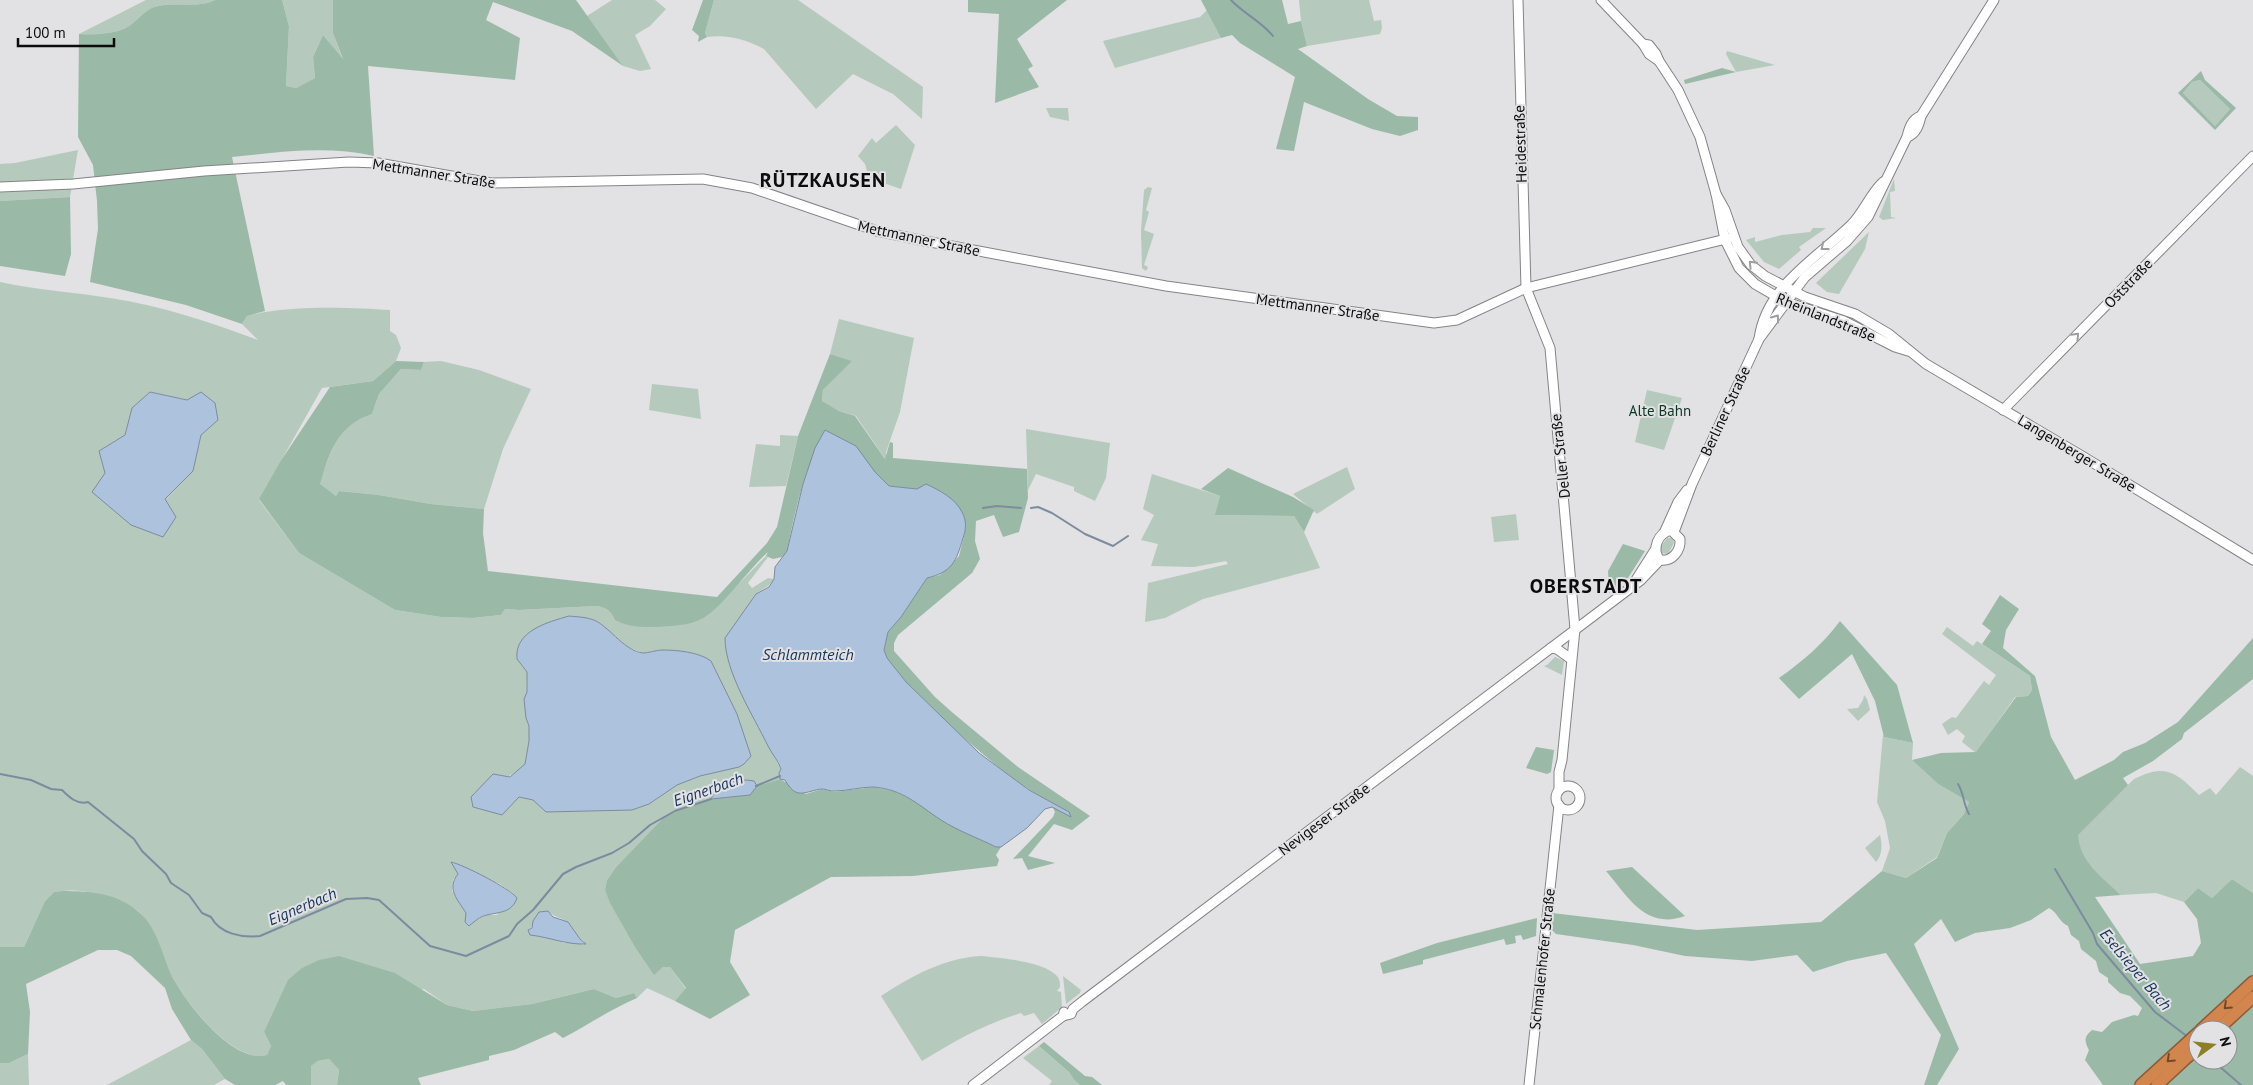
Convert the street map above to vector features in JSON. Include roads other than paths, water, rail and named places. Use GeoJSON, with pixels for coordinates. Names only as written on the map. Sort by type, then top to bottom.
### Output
{"type":"FeatureCollection","features":[{"type":"Feature","properties":{"kind":"highway"},"geometry":{"type":"LineString","coordinates":[[2212,1020],[2253,982]]}},
{"type":"Feature","properties":{"kind":"highway"},"geometry":{"type":"LineString","coordinates":[[2228,1020],[2253,997]]}},
{"type":"Feature","properties":{"kind":"highway"},"geometry":{"type":"LineString","coordinates":[[2141,1085],[2188,1042]]}},
{"type":"Feature","properties":{"kind":"highway"},"geometry":{"type":"LineString","coordinates":[[2157,1085],[2188,1056]]}},
{"type":"Feature","properties":{"kind":"main road","name":"Heidestraße"},"geometry":{"type":"LineString","coordinates":[[1518,0],[1526,288]]}},
{"type":"Feature","properties":{"kind":"main road","name":"Rheinlandstraße"},"geometry":{"type":"LineString","coordinates":[[1601,0],[1643,44],[1654,50],[1659,61],[1674,82],[1692,117],[1704,148],[1734,262],[1744,274],[1775,297],[1844,321],[1895,347],[1908,351]]}},
{"type":"Feature","properties":{"kind":"main road"},"geometry":{"type":"LineString","coordinates":[[1884,181],[1916,118],[1921,116],[1994,0]]}},
{"type":"Feature","properties":{"kind":"main road","name":"Oststraße"},"geometry":{"type":"LineString","coordinates":[[2003,410],[2253,156]]}},
{"type":"Feature","properties":{"kind":"main road","name":"Mettmanner Straße"},"geometry":{"type":"LineString","coordinates":[[0,187],[73,184],[204,171],[349,162],[378,163],[491,184],[703,178],[752,188],[877,231],[925,241],[1166,286],[1434,323],[1457,320],[1526,288],[1729,238]]}},
{"type":"Feature","properties":{"kind":"main road","name":"Berliner Straße"},"geometry":{"type":"LineString","coordinates":[[1759,339],[1761,323],[1775,297],[1808,261],[1851,224],[1884,181]]}},
{"type":"Feature","properties":{"kind":"main road","name":"Berliner Straße"},"geometry":{"type":"LineString","coordinates":[[1674,532],[1692,484],[1759,339],[1805,277],[1847,241],[1863,223],[1883,190],[1884,181]]}},
{"type":"Feature","properties":{"kind":"main road","name":"Rheinlandstraße"},"geometry":{"type":"LineString","coordinates":[[1729,238],[1751,264],[1783,287],[1855,314],[1902,344]]}},
{"type":"Feature","properties":{"kind":"main road","name":"Deller Straße"},"geometry":{"type":"LineString","coordinates":[[1526,288],[1550,348],[1575,629]]}},
{"type":"Feature","properties":{"kind":"main road","name":"Langenberger Straße"},"geometry":{"type":"LineString","coordinates":[[1902,344],[1908,351],[1926,364],[2253,560]]}},
{"type":"Feature","properties":{"kind":"main road","name":"Berliner Straße"},"geometry":{"type":"LineString","coordinates":[[1664,533],[1678,502],[1692,484]]}},
{"type":"Feature","properties":{"kind":"main road"},"geometry":{"type":"LineString","coordinates":[[1633,584],[1655,550],[1657,541],[1664,533],[1668,531],[1674,532],[1680,539],[1680,547],[1673,558],[1665,561],[1660,560],[1655,550]]}},
{"type":"Feature","properties":{"kind":"main road","name":"Nevigeser Straße"},"geometry":{"type":"LineString","coordinates":[[974,1085],[1063,1016],[1066,1010],[1072,1009],[1648,574],[1660,560]]}},
{"type":"Feature","properties":{"kind":"main road"},"geometry":{"type":"LineString","coordinates":[[1562,760],[1565,778],[1569,786],[1578,791],[1580,801],[1575,808],[1563,808],[1556,799],[1559,790],[1559,772],[1562,760],[1575,629]]}},
{"type":"Feature","properties":{"kind":"main road"},"geometry":{"type":"LineString","coordinates":[[1551,648],[1557,649],[1571,659]]}},
{"type":"Feature","properties":{"kind":"main road"},"geometry":{"type":"LineString","coordinates":[[1559,790],[1569,786]]}},
{"type":"Feature","properties":{"kind":"main road","name":"Schmalenhofer Straße"},"geometry":{"type":"LineString","coordinates":[[1528,1085],[1554,832],[1563,808]]}},
{"type":"Feature","properties":{"kind":"water"},"geometry":{"type":"Polygon","coordinates":[[[150,392],[187,400],[201,392],[215,403],[218,420],[201,435],[193,471],[165,499],[176,517],[163,537],[131,525],[92,492],[105,473],[99,451],[125,435],[132,408],[150,392]]]}},
{"type":"Feature","properties":{"kind":"water","name":"Schlammteich"},"geometry":{"type":"Polygon","coordinates":[[[825,430],[856,446],[875,472],[889,486],[917,489],[926,484],[946,495],[959,507],[965,519],[965,529],[955,560],[942,573],[927,578],[901,617],[888,632],[884,650],[887,658],[906,682],[979,753],[1029,790],[1069,812],[1071,817],[1052,807],[1045,809],[1027,828],[1001,847],[996,847],[948,824],[902,794],[884,788],[873,787],[833,791],[822,789],[800,793],[793,790],[785,780],[780,779],[780,766],[735,679],[726,651],[725,638],[756,594],[769,587],[774,579],[775,567],[787,551],[803,484],[815,448],[825,430]]]}},
{"type":"Feature","properties":{"kind":"water"},"geometry":{"type":"Polygon","coordinates":[[[569,616],[596,621],[624,644],[636,651],[643,653],[662,650],[681,651],[700,655],[711,661],[737,714],[751,756],[739,767],[700,776],[677,785],[649,804],[632,810],[546,812],[533,800],[519,797],[502,815],[473,807],[471,797],[493,774],[510,777],[525,764],[529,741],[529,726],[524,699],[527,692],[527,672],[517,659],[521,641],[534,629],[569,616]]]}},
{"type":"Feature","properties":{"kind":"water"},"geometry":{"type":"Polygon","coordinates":[[[735,781],[754,781],[757,786],[750,795],[711,799],[721,786],[735,781]]]}},
{"type":"Feature","properties":{"kind":"water"},"geometry":{"type":"Polygon","coordinates":[[[451,862],[475,872],[506,889],[517,898],[515,903],[508,909],[477,919],[469,926],[465,922],[466,913],[454,894],[453,885],[458,874],[451,862]]]}},
{"type":"Feature","properties":{"kind":"water"},"geometry":{"type":"Polygon","coordinates":[[[548,911],[553,917],[568,922],[586,944],[530,935],[528,930],[532,928],[533,921],[539,912],[548,911]]]}},
{"type":"Feature","properties":{"kind":"waterway"},"geometry":{"type":"LineString","coordinates":[[1231,0],[1273,36]]}},
{"type":"Feature","properties":{"kind":"waterway"},"geometry":{"type":"LineString","coordinates":[[983,508],[997,506],[1021,508]]}},
{"type":"Feature","properties":{"kind":"waterway"},"geometry":{"type":"LineString","coordinates":[[1031,508],[1038,507],[1052,513],[1085,534],[1113,546],[1128,536]]}},
{"type":"Feature","properties":{"kind":"waterway","name":"Eignerbach"},"geometry":{"type":"LineString","coordinates":[[0,774],[31,780],[51,789],[62,790],[70,798],[77,801],[88,802],[134,839],[142,851],[166,874],[171,883],[189,895],[202,913],[211,917],[215,923],[232,934],[260,936],[346,899],[367,898],[379,900],[430,946],[466,956],[509,936],[517,924],[533,910],[563,874],[612,853],[629,843],[650,825],[675,811],[711,799]]}},
{"type":"Feature","properties":{"kind":"waterway","name":"Eignerbach"},"geometry":{"type":"LineString","coordinates":[[756,786],[780,776]]}},
{"type":"Feature","properties":{"kind":"waterway","name":"Eselsieper Bach"},"geometry":{"type":"LineString","coordinates":[[1958,784],[1969,814]]}},
{"type":"Feature","properties":{"kind":"waterway","name":"Eselsieper Bach"},"geometry":{"type":"LineString","coordinates":[[2055,869],[2093,933],[2097,944],[2155,1012],[2188,1037]]}},
{"type":"Feature","properties":{"kind":"waterway","name":"Eselsieper Bach"},"geometry":{"type":"LineString","coordinates":[[2224,1070],[2241,1085]]}},
{"type":"Feature","properties":{"kind":"district","name":"RÜTZKAUSEN"},"geometry":{"type":"Point","coordinates":[823,180]}},
{"type":"Feature","properties":{"kind":"district","name":"OBERSTADT"},"geometry":{"type":"Point","coordinates":[1586,586]}},
{"type":"Feature","properties":{"kind":"park label","name":"Alte Bahn"},"geometry":{"type":"Point","coordinates":[1660,410]}}]}
